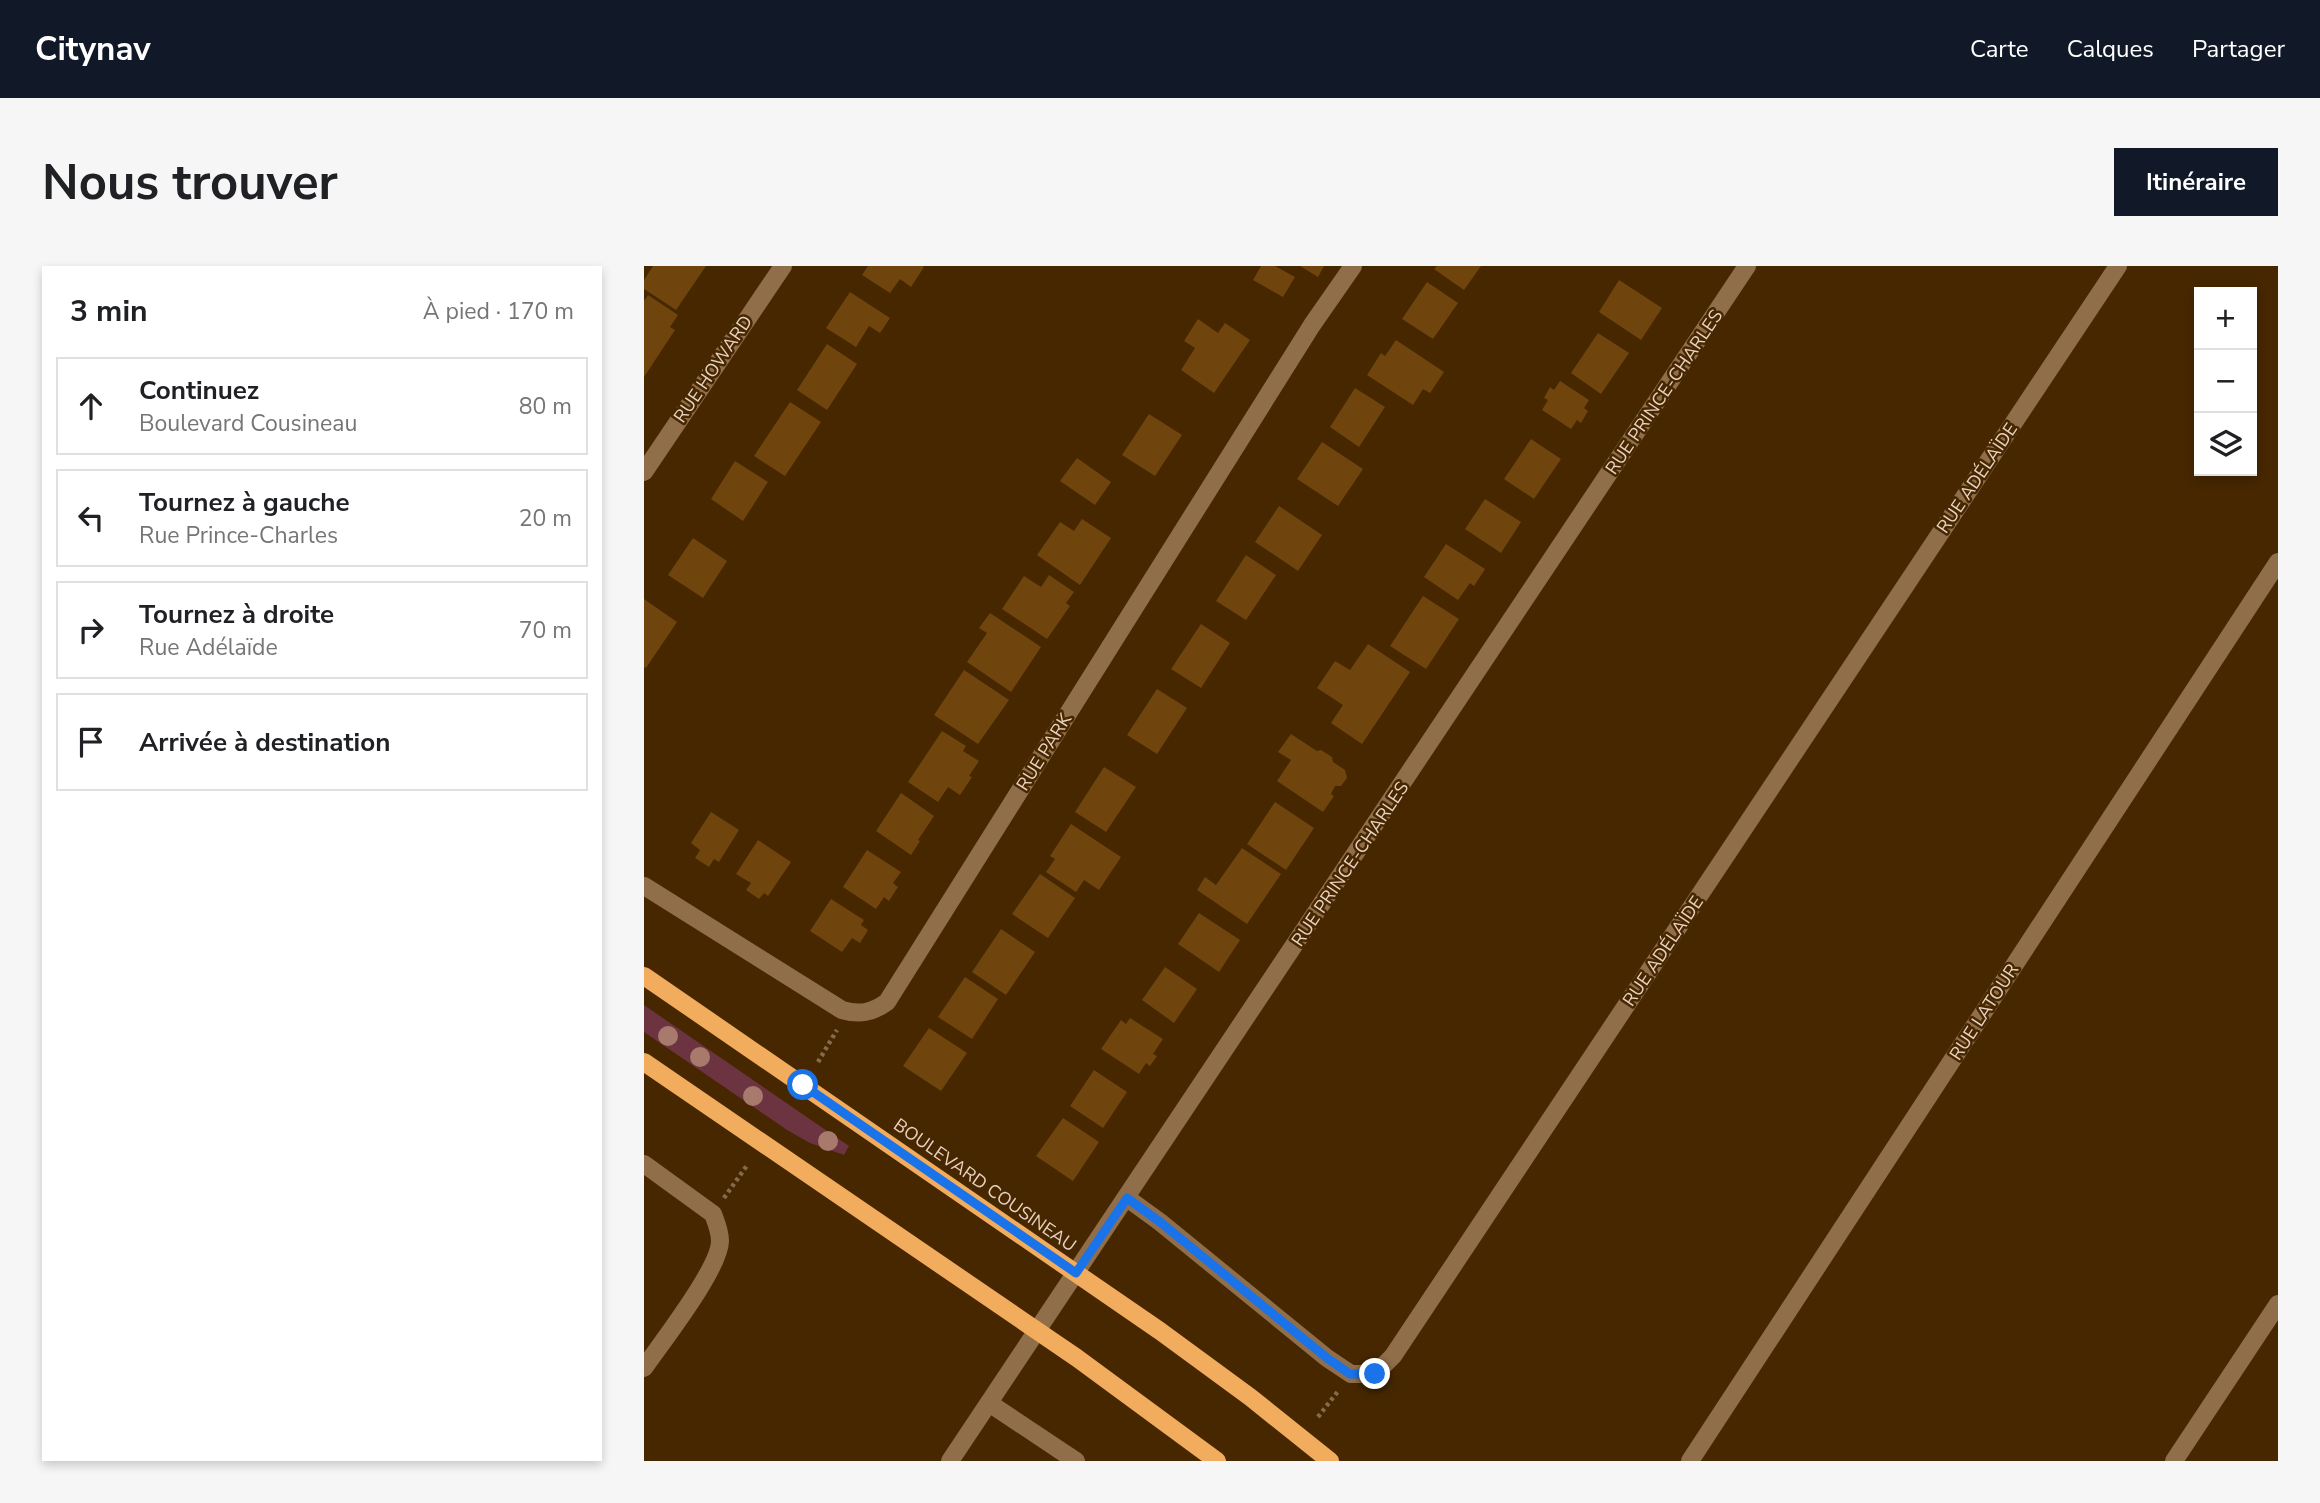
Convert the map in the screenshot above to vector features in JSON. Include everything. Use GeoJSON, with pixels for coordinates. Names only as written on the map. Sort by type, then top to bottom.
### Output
{"type":"FeatureCollection","features":[{"type":"Feature","properties":{"kind":"main road","name":"BOULEVARD COUSINEAU"},"geometry":{"type":"LineString","coordinates":[[644,976],[1076,1273],[1250,1397],[1330,1461]]}},
{"type":"Feature","properties":{"kind":"main road"},"geometry":{"type":"LineString","coordinates":[[644,1062],[1110,1381],[1217,1461]]}},
{"type":"Feature","properties":{"kind":"street","name":"RUE HOWARD"},"geometry":{"type":"LineString","coordinates":[[644,472],[783,266]]}},
{"type":"Feature","properties":{"kind":"street","name":"RUE PARK"},"geometry":{"type":"LineString","coordinates":[[644,886],[842,1010],[854,1014],[869,1012],[887,1002],[1312,325],[1353,266]]}},
{"type":"Feature","properties":{"kind":"street","name":"RUE PRINCE-CHARLES"},"geometry":{"type":"LineString","coordinates":[[950,1461],[1747,266]]}},
{"type":"Feature","properties":{"kind":"street","name":"RUE ADÉLAÏDE"},"geometry":{"type":"LineString","coordinates":[[1127,1198],[1181,1238],[1327,1358],[1350,1374],[1375,1374],[1393,1356],[2118,266]]}},
{"type":"Feature","properties":{"kind":"street","name":"RUE LATOUR"},"geometry":{"type":"LineString","coordinates":[[1690,1461],[2278,562]]}},
{"type":"Feature","properties":{"kind":"street"},"geometry":{"type":"LineString","coordinates":[[644,1164],[713,1214],[720,1241],[715,1264],[644,1368]]}},
{"type":"Feature","properties":{"kind":"street"},"geometry":{"type":"LineString","coordinates":[[2174,1461],[2278,1304]]}},
{"type":"Feature","properties":{"kind":"street"},"geometry":{"type":"LineString","coordinates":[[989,1403],[1076,1461]]}},
{"type":"Feature","properties":{"kind":"path"},"geometry":{"type":"LineString","coordinates":[[818,1062],[842,1023]]}},
{"type":"Feature","properties":{"kind":"path"},"geometry":{"type":"LineString","coordinates":[[722,1201],[748,1164]]}},
{"type":"Feature","properties":{"kind":"path"},"geometry":{"type":"LineString","coordinates":[[1318,1417],[1342,1387]]}},
{"type":"Feature","properties":{"kind":"shaded area"},"geometry":{"type":"Polygon","coordinates":[[[644,1005],[849,1146],[844,1155],[810,1143],[787,1130],[644,1032],[644,1005]]]}},
{"type":"Feature","properties":{"kind":"building"},"geometry":{"type":"Polygon","coordinates":[[[653,266],[706,266],[676,310],[644,289],[644,280],[653,266]]]}},
{"type":"Feature","properties":{"kind":"building"},"geometry":{"type":"Polygon","coordinates":[[[868,266],[924,267],[911,287],[900,279],[890,293],[862,275],[868,266]]]}},
{"type":"Feature","properties":{"kind":"building"},"geometry":{"type":"Polygon","coordinates":[[[1261,266],[1275,266],[1295,277],[1283,297],[1253,280],[1261,266]]]}},
{"type":"Feature","properties":{"kind":"building"},"geometry":{"type":"Polygon","coordinates":[[[1300,266],[1324,266],[1318,277],[1300,266]]]}},
{"type":"Feature","properties":{"kind":"building"},"geometry":{"type":"Polygon","coordinates":[[[1437,266],[1481,266],[1464,290],[1434,269],[1437,266]]]}},
{"type":"Feature","properties":{"kind":"building"},"geometry":{"type":"Polygon","coordinates":[[[1619,280],[1662,308],[1641,340],[1599,312],[1619,280]]]}},
{"type":"Feature","properties":{"kind":"building"},"geometry":{"type":"Polygon","coordinates":[[[1427,282],[1458,303],[1433,339],[1402,319],[1427,282]]]}},
{"type":"Feature","properties":{"kind":"building"},"geometry":{"type":"Polygon","coordinates":[[[850,292],[890,318],[880,333],[869,326],[856,347],[826,328],[850,292]]]}},
{"type":"Feature","properties":{"kind":"building"},"geometry":{"type":"Polygon","coordinates":[[[648,295],[678,315],[670,327],[675,330],[644,377],[644,301],[648,295]]]}},
{"type":"Feature","properties":{"kind":"building"},"geometry":{"type":"Polygon","coordinates":[[[1198,319],[1218,333],[1225,323],[1250,340],[1214,393],[1181,370],[1195,348],[1184,341],[1198,319]]]}},
{"type":"Feature","properties":{"kind":"building"},"geometry":{"type":"Polygon","coordinates":[[[1598,333],[1629,353],[1601,394],[1571,373],[1598,333]]]}},
{"type":"Feature","properties":{"kind":"building"},"geometry":{"type":"Polygon","coordinates":[[[1396,340],[1444,372],[1430,393],[1423,389],[1413,405],[1367,375],[1381,353],[1385,356],[1396,340]]]}},
{"type":"Feature","properties":{"kind":"building"},"geometry":{"type":"Polygon","coordinates":[[[827,344],[857,364],[827,410],[797,390],[827,344]]]}},
{"type":"Feature","properties":{"kind":"building"},"geometry":{"type":"Polygon","coordinates":[[[1560,381],[1589,400],[1584,408],[1588,411],[1581,423],[1577,420],[1571,429],[1542,410],[1548,400],[1544,398],[1550,387],[1554,390],[1560,381]]]}},
{"type":"Feature","properties":{"kind":"building"},"geometry":{"type":"Polygon","coordinates":[[[1355,388],[1385,407],[1359,447],[1330,427],[1355,388]]]}},
{"type":"Feature","properties":{"kind":"building"},"geometry":{"type":"Polygon","coordinates":[[[790,402],[821,422],[785,476],[754,456],[790,402]]]}},
{"type":"Feature","properties":{"kind":"building"},"geometry":{"type":"Polygon","coordinates":[[[1149,414],[1182,435],[1155,476],[1122,455],[1149,414]]]}},
{"type":"Feature","properties":{"kind":"building"},"geometry":{"type":"Polygon","coordinates":[[[1531,439],[1561,459],[1534,499],[1504,479],[1531,439]]]}},
{"type":"Feature","properties":{"kind":"building"},"geometry":{"type":"Polygon","coordinates":[[[1322,442],[1363,469],[1338,506],[1297,479],[1322,442]]]}},
{"type":"Feature","properties":{"kind":"building"},"geometry":{"type":"Polygon","coordinates":[[[1077,458],[1111,482],[1095,505],[1060,481],[1077,458]]]}},
{"type":"Feature","properties":{"kind":"building"},"geometry":{"type":"Polygon","coordinates":[[[735,461],[768,482],[743,521],[711,499],[735,461]]]}},
{"type":"Feature","properties":{"kind":"building"},"geometry":{"type":"Polygon","coordinates":[[[1485,499],[1521,522],[1501,553],[1465,529],[1485,499]]]}},
{"type":"Feature","properties":{"kind":"building"},"geometry":{"type":"Polygon","coordinates":[[[1279,506],[1322,535],[1298,571],[1255,542],[1279,506]]]}},
{"type":"Feature","properties":{"kind":"building"},"geometry":{"type":"Polygon","coordinates":[[[1082,519],[1111,538],[1080,585],[1037,555],[1060,522],[1074,531],[1082,519]]]}},
{"type":"Feature","properties":{"kind":"building"},"geometry":{"type":"Polygon","coordinates":[[[693,538],[727,561],[703,598],[668,575],[693,538]]]}},
{"type":"Feature","properties":{"kind":"building"},"geometry":{"type":"Polygon","coordinates":[[[1446,544],[1485,569],[1474,586],[1470,583],[1458,600],[1424,577],[1446,544]]]}},
{"type":"Feature","properties":{"kind":"building"},"geometry":{"type":"Polygon","coordinates":[[[1246,555],[1276,575],[1246,620],[1216,601],[1246,555]]]}},
{"type":"Feature","properties":{"kind":"building"},"geometry":{"type":"Polygon","coordinates":[[[1049,575],[1074,592],[1066,603],[1070,606],[1047,639],[1002,609],[1024,576],[1041,587],[1049,575]]]}},
{"type":"Feature","properties":{"kind":"building"},"geometry":{"type":"Polygon","coordinates":[[[1423,596],[1459,619],[1426,669],[1390,646],[1423,596]]]}},
{"type":"Feature","properties":{"kind":"building"},"geometry":{"type":"Polygon","coordinates":[[[644,599],[677,622],[646,668],[644,667],[644,599]]]}},
{"type":"Feature","properties":{"kind":"building"},"geometry":{"type":"Polygon","coordinates":[[[990,613],[1041,647],[1011,692],[967,662],[987,633],[979,628],[990,613]]]}},
{"type":"Feature","properties":{"kind":"building"},"geometry":{"type":"Polygon","coordinates":[[[1201,624],[1230,643],[1201,688],[1171,669],[1201,624]]]}},
{"type":"Feature","properties":{"kind":"building"},"geometry":{"type":"Polygon","coordinates":[[[1368,644],[1410,672],[1362,744],[1331,723],[1343,705],[1317,688],[1335,661],[1350,670],[1368,644]]]}},
{"type":"Feature","properties":{"kind":"building"},"geometry":{"type":"Polygon","coordinates":[[[964,670],[1009,700],[978,744],[934,715],[964,670]]]}},
{"type":"Feature","properties":{"kind":"building"},"geometry":{"type":"Polygon","coordinates":[[[1157,689],[1187,708],[1157,754],[1127,735],[1157,689]]]}},
{"type":"Feature","properties":{"kind":"building"},"geometry":{"type":"Polygon","coordinates":[[[942,731],[966,746],[963,751],[979,761],[960,795],[948,787],[938,802],[908,782],[942,731]]]}},
{"type":"Feature","properties":{"kind":"building"},"geometry":{"type":"Polygon","coordinates":[[[1291,734],[1317,751],[1321,750],[1332,757],[1333,762],[1345,770],[1347,778],[1341,786],[1335,786],[1331,794],[1334,796],[1323,812],[1277,781],[1291,760],[1278,752],[1291,734]]]}},
{"type":"Feature","properties":{"kind":"building"},"geometry":{"type":"Polygon","coordinates":[[[1104,767],[1136,787],[1106,832],[1075,812],[1104,767]]]}},
{"type":"Feature","properties":{"kind":"building"},"geometry":{"type":"Polygon","coordinates":[[[901,793],[934,816],[911,855],[876,831],[901,793]]]}},
{"type":"Feature","properties":{"kind":"building"},"geometry":{"type":"Polygon","coordinates":[[[1275,802],[1314,828],[1286,870],[1247,844],[1275,802]]]}},
{"type":"Feature","properties":{"kind":"building"},"geometry":{"type":"Polygon","coordinates":[[[711,812],[739,830],[719,862],[714,859],[709,867],[695,858],[700,850],[691,843],[711,812]]]}},
{"type":"Feature","properties":{"kind":"building"},"geometry":{"type":"Polygon","coordinates":[[[1071,824],[1121,857],[1099,890],[1084,880],[1076,892],[1046,872],[1055,859],[1050,856],[1071,824]]]}},
{"type":"Feature","properties":{"kind":"building"},"geometry":{"type":"Polygon","coordinates":[[[758,840],[791,862],[768,896],[764,893],[759,899],[746,890],[751,883],[736,874],[758,840]]]}},
{"type":"Feature","properties":{"kind":"building"},"geometry":{"type":"Polygon","coordinates":[[[1242,848],[1281,874],[1247,924],[1197,890],[1205,877],[1216,885],[1242,848]]]}},
{"type":"Feature","properties":{"kind":"building"},"geometry":{"type":"Polygon","coordinates":[[[867,850],[901,872],[893,883],[898,887],[889,901],[884,897],[876,909],[843,887],[867,850]]]}},
{"type":"Feature","properties":{"kind":"building"},"geometry":{"type":"Polygon","coordinates":[[[1040,874],[1075,898],[1048,938],[1012,914],[1040,874]]]}},
{"type":"Feature","properties":{"kind":"building"},"geometry":{"type":"Polygon","coordinates":[[[831,899],[864,920],[861,925],[868,930],[860,943],[852,938],[842,952],[810,931],[831,899]]]}},
{"type":"Feature","properties":{"kind":"building"},"geometry":{"type":"Polygon","coordinates":[[[1199,913],[1240,940],[1219,972],[1178,944],[1199,913]]]}},
{"type":"Feature","properties":{"kind":"building"},"geometry":{"type":"Polygon","coordinates":[[[1001,929],[1035,952],[1006,995],[972,972],[1001,929]]]}},
{"type":"Feature","properties":{"kind":"building"},"geometry":{"type":"Polygon","coordinates":[[[1165,967],[1197,989],[1174,1023],[1142,1000],[1165,967]]]}},
{"type":"Feature","properties":{"kind":"building"},"geometry":{"type":"Polygon","coordinates":[[[965,977],[998,999],[972,1039],[938,1017],[965,977]]]}},
{"type":"Feature","properties":{"kind":"building"},"geometry":{"type":"Polygon","coordinates":[[[1130,1018],[1163,1039],[1153,1054],[1157,1056],[1150,1066],[1146,1063],[1139,1074],[1101,1049],[1121,1020],[1126,1024],[1130,1018]]]}},
{"type":"Feature","properties":{"kind":"building"},"geometry":{"type":"Polygon","coordinates":[[[929,1028],[967,1053],[941,1091],[903,1066],[929,1028]]]}},
{"type":"Feature","properties":{"kind":"building"},"geometry":{"type":"Polygon","coordinates":[[[1094,1070],[1127,1092],[1103,1128],[1070,1106],[1094,1070]]]}},
{"type":"Feature","properties":{"kind":"building"},"geometry":{"type":"Polygon","coordinates":[[[1063,1118],[1099,1142],[1073,1181],[1036,1156],[1063,1118]]]}},
{"type":"Feature","properties":{"kind":"route"},"geometry":{"type":"LineString","coordinates":[[803,1085],[1076,1273],[1127,1198],[1327,1358],[1350,1374],[1375,1374]]}}]}
